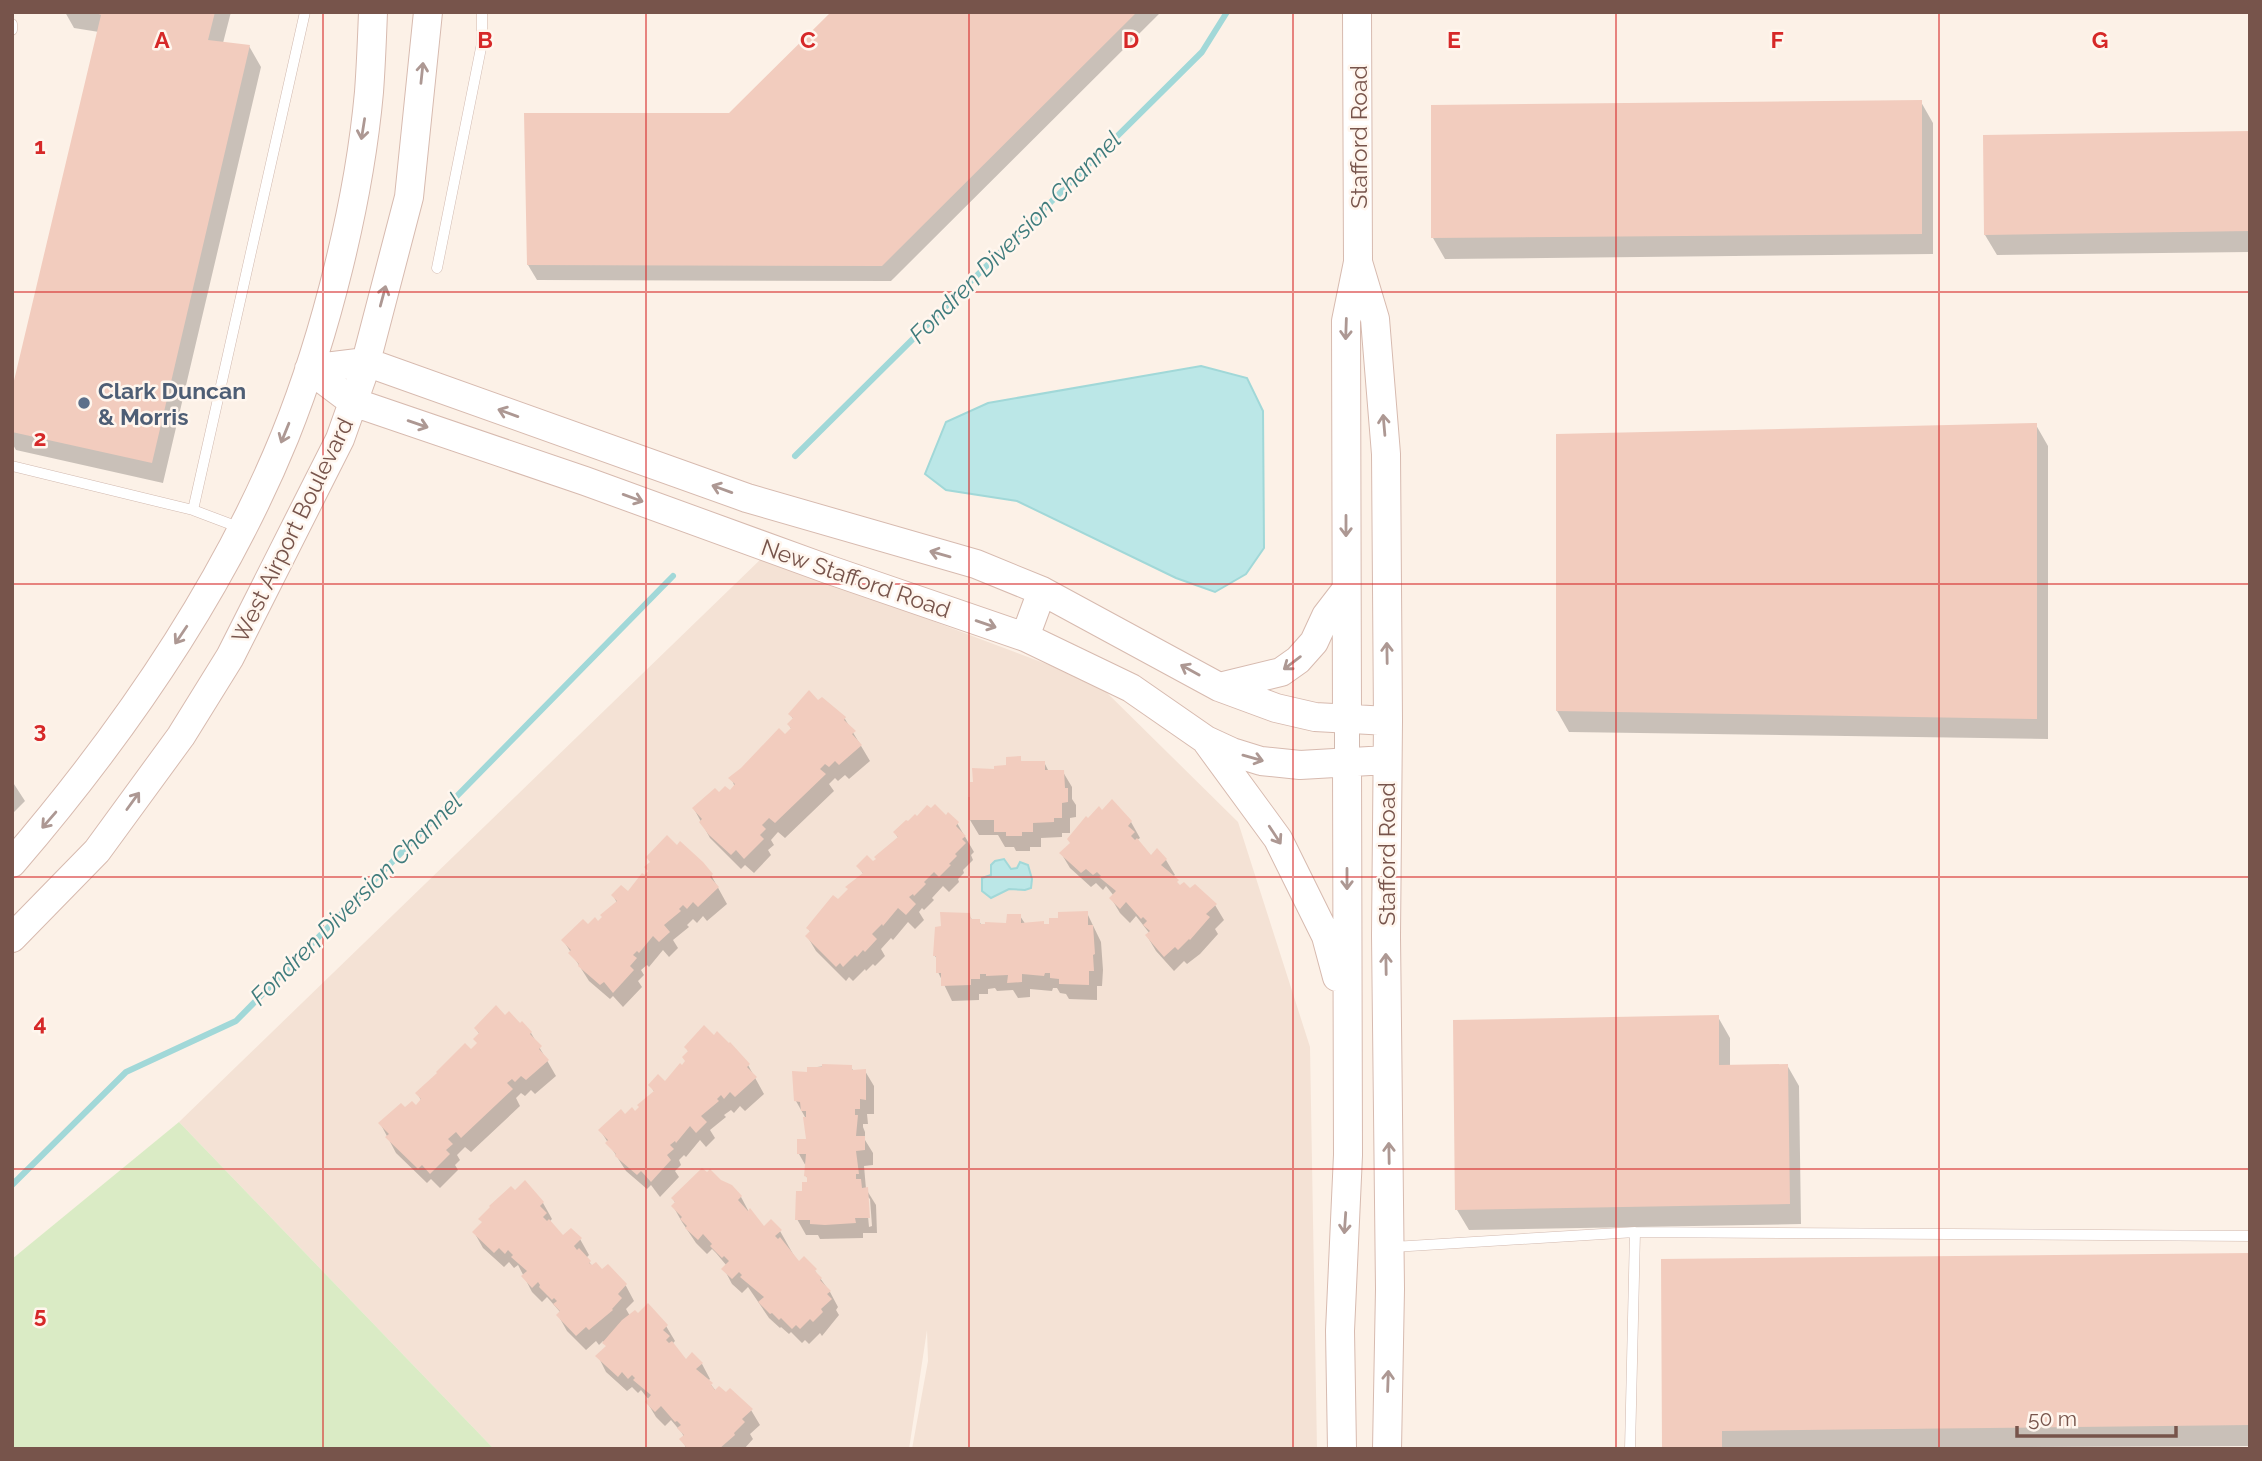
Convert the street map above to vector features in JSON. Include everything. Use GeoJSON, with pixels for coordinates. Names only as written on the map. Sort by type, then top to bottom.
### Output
{"type":"FeatureCollection","features":[{"type":"Feature","properties":{"kind":"main road","name":"West Airport Boulevard"},"geometry":{"type":"LineString","coordinates":[[12,863],[57,811],[123,722],[198,611],[242,528],[284,437],[309,369],[353,199],[369,93],[373,12]]}},
{"type":"Feature","properties":{"kind":"main road","name":"West Airport Boulevard"},"geometry":{"type":"LineString","coordinates":[[12,938],[97,851],[181,736],[230,657],[340,439],[366,362],[409,197],[428,12]]}},
{"type":"Feature","properties":{"kind":"main road","name":"Stafford Road"},"geometry":{"type":"LineString","coordinates":[[1347,719],[1346,321],[1358,262],[1357,12]]}},
{"type":"Feature","properties":{"kind":"main road","name":"Stafford Road"},"geometry":{"type":"LineString","coordinates":[[1358,262],[1375,319],[1386,454],[1386,936],[1390,1247],[1387,1449]]}},
{"type":"Feature","properties":{"kind":"main road"},"geometry":{"type":"LineString","coordinates":[[309,369],[366,362]]}},
{"type":"Feature","properties":{"kind":"main road","name":"New Stafford Road"},"geometry":{"type":"LineString","coordinates":[[366,362],[747,498],[976,564],[1042,591],[1219,687],[1276,708],[1315,718],[1388,721]]}},
{"type":"Feature","properties":{"kind":"main road","name":"New Stafford Road"},"geometry":{"type":"LineString","coordinates":[[309,369],[353,402],[1026,637],[1131,688],[1206,740],[1261,761],[1300,765],[1387,760]]}},
{"type":"Feature","properties":{"kind":"main road"},"geometry":{"type":"LineString","coordinates":[[1219,687],[1281,672],[1298,660],[1314,642],[1326,616],[1346,590]]}},
{"type":"Feature","properties":{"kind":"main road"},"geometry":{"type":"LineString","coordinates":[[1026,637],[1042,591]]}},
{"type":"Feature","properties":{"kind":"main road"},"geometry":{"type":"LineString","coordinates":[[1206,740],[1278,839],[1299,877],[1326,936],[1348,1024]]}},
{"type":"Feature","properties":{"kind":"main road","name":"Stafford Road"},"geometry":{"type":"LineString","coordinates":[[1342,1449],[1340,1331],[1348,1154],[1347,762]]}},
{"type":"Feature","properties":{"kind":"street"},"geometry":{"type":"LineString","coordinates":[[1347,719],[1347,762]]}},
{"type":"Feature","properties":{"kind":"lane"},"geometry":{"type":"LineString","coordinates":[[193,510],[304,12]]}},
{"type":"Feature","properties":{"kind":"lane"},"geometry":{"type":"LineString","coordinates":[[437,268],[482,43],[481,12]]}},
{"type":"Feature","properties":{"kind":"lane"},"geometry":{"type":"LineString","coordinates":[[12,24],[12,30]]}},
{"type":"Feature","properties":{"kind":"lane"},"geometry":{"type":"LineString","coordinates":[[12,466],[193,510],[242,528]]}},
{"type":"Feature","properties":{"kind":"lane"},"geometry":{"type":"LineString","coordinates":[[1630,1449],[1635,1232]]}},
{"type":"Feature","properties":{"kind":"lane"},"geometry":{"type":"LineString","coordinates":[[1390,1247],[1635,1232],[2250,1236]]}},
{"type":"Feature","properties":{"kind":"shaded area"},"geometry":{"type":"Polygon","coordinates":[[[763,557],[1097,683],[1238,822],[1310,1047],[1317,1449],[912,1449],[928,1361],[927,1330],[909,1449],[494,1449],[179,1122],[763,557]]]}},
{"type":"Feature","properties":{"kind":"green space"},"geometry":{"type":"Polygon","coordinates":[[[179,1122],[494,1449],[12,1449],[12,1259],[179,1122]]]}},
{"type":"Feature","properties":{"kind":"water"},"geometry":{"type":"Polygon","coordinates":[[[1201,366],[1247,378],[1263,411],[1264,548],[1246,574],[1215,592],[1176,578],[1017,501],[946,490],[925,474],[946,422],[988,403],[1201,366]]]}},
{"type":"Feature","properties":{"kind":"water"},"geometry":{"type":"Polygon","coordinates":[[[1004,859],[1011,869],[1017,868],[1020,862],[1028,865],[1032,879],[1031,888],[1009,889],[991,898],[982,891],[982,878],[991,875],[991,865],[995,861],[1004,859]]]}},
{"type":"Feature","properties":{"kind":"building"},"geometry":{"type":"Polygon","coordinates":[[[94,12],[215,12],[208,40],[250,45],[152,463],[12,432],[12,389],[101,15],[94,12]]]}},
{"type":"Feature","properties":{"kind":"building"},"geometry":{"type":"Polygon","coordinates":[[[831,12],[1137,12],[882,266],[527,265],[524,113],[729,113],[831,12]]]}},
{"type":"Feature","properties":{"kind":"building"},"geometry":{"type":"Polygon","coordinates":[[[1922,100],[1922,234],[1431,238],[1431,105],[1922,100]]]}},
{"type":"Feature","properties":{"kind":"building"},"geometry":{"type":"Polygon","coordinates":[[[2250,131],[2250,231],[1984,235],[1983,135],[2250,131]]]}},
{"type":"Feature","properties":{"kind":"building"},"geometry":{"type":"Polygon","coordinates":[[[2037,423],[2037,719],[1556,711],[1556,434],[2037,423]]]}},
{"type":"Feature","properties":{"kind":"building"},"geometry":{"type":"Polygon","coordinates":[[[809,690],[818,700],[822,697],[846,717],[844,720],[856,731],[852,734],[862,745],[839,765],[835,761],[829,767],[825,764],[820,769],[826,774],[775,823],[769,818],[762,825],[766,829],[760,835],[764,839],[744,859],[736,850],[731,855],[709,835],[699,822],[702,819],[692,808],[715,788],[719,792],[725,786],[730,790],[735,784],[728,778],[779,728],[785,734],[791,728],[787,724],[793,718],[788,714],[809,690]]]}},
{"type":"Feature","properties":{"kind":"building"},"geometry":{"type":"Polygon","coordinates":[[[1021,756],[1021,761],[1045,761],[1045,770],[1064,770],[1068,802],[1062,803],[1062,818],[1054,818],[1054,822],[1033,823],[1033,832],[1022,832],[1022,836],[1006,836],[1006,832],[994,832],[994,820],[968,820],[972,768],[994,769],[994,766],[1006,765],[1006,757],[1021,756]]]}},
{"type":"Feature","properties":{"kind":"building"},"geometry":{"type":"Polygon","coordinates":[[[1112,799],[1132,821],[1128,826],[1135,832],[1131,836],[1135,840],[1137,838],[1151,855],[1157,848],[1167,859],[1161,865],[1179,880],[1177,882],[1180,885],[1184,882],[1190,888],[1195,884],[1217,904],[1206,914],[1210,917],[1190,940],[1178,950],[1175,947],[1164,957],[1145,935],[1150,931],[1143,925],[1147,921],[1143,917],[1141,919],[1126,902],[1120,909],[1109,898],[1116,891],[1099,877],[1101,876],[1097,872],[1093,875],[1086,869],[1081,873],[1059,853],[1070,843],[1067,839],[1086,816],[1088,818],[1099,806],[1102,810],[1112,799]]]}},
{"type":"Feature","properties":{"kind":"building"},"geometry":{"type":"Polygon","coordinates":[[[935,804],[946,815],[948,812],[959,822],[956,826],[966,836],[962,839],[966,843],[939,877],[934,872],[914,896],[913,894],[909,897],[916,904],[906,915],[898,908],[883,926],[882,924],[872,934],[877,939],[865,952],[863,950],[857,957],[855,955],[843,967],[840,963],[836,967],[805,936],[810,931],[806,928],[833,895],[838,899],[848,889],[845,887],[863,873],[856,866],[867,855],[873,861],[876,859],[874,857],[898,837],[893,832],[915,814],[917,816],[927,805],[931,808],[935,804]]]}},
{"type":"Feature","properties":{"kind":"building"},"geometry":{"type":"Polygon","coordinates":[[[667,835],[677,845],[680,841],[703,862],[713,874],[710,877],[719,887],[698,907],[693,902],[687,909],[683,905],[679,909],[681,911],[664,925],[670,932],[659,942],[653,936],[639,953],[637,951],[633,955],[637,958],[630,966],[634,970],[613,993],[604,982],[600,985],[578,966],[568,953],[571,950],[561,940],[583,919],[588,924],[595,917],[598,921],[602,917],[600,915],[617,901],[611,895],[621,885],[628,891],[642,873],[645,875],[648,871],[644,867],[650,862],[646,857],[667,835]]]}},
{"type":"Feature","properties":{"kind":"building"},"geometry":{"type":"Polygon","coordinates":[[[1088,911],[1088,925],[1093,925],[1095,954],[1094,971],[1089,971],[1089,985],[1059,984],[1059,979],[1050,978],[1050,973],[1045,973],[1044,976],[1022,974],[1022,982],[1007,983],[1008,975],[980,974],[980,979],[971,979],[971,985],[941,986],[941,973],[936,973],[936,956],[933,956],[935,927],[941,926],[940,912],[970,913],[971,919],[980,919],[980,924],[1006,923],[1007,914],[1021,914],[1021,923],[1044,921],[1044,924],[1049,924],[1049,918],[1058,918],[1058,912],[1088,911]]]}},
{"type":"Feature","properties":{"kind":"building"},"geometry":{"type":"Polygon","coordinates":[[[496,1005],[505,1015],[509,1011],[520,1023],[522,1021],[542,1046],[539,1049],[549,1060],[526,1080],[521,1076],[515,1082],[512,1079],[507,1083],[513,1089],[461,1138],[456,1132],[448,1139],[453,1144],[446,1150],[450,1154],[430,1174],[422,1165],[418,1169],[385,1137],[389,1134],[378,1123],[401,1103],[405,1107],[412,1101],[416,1105],[421,1099],[415,1093],[465,1043],[471,1049],[477,1043],[473,1039],[479,1033],[474,1028],[496,1005]]]}},
{"type":"Feature","properties":{"kind":"building"},"geometry":{"type":"Polygon","coordinates":[[[1719,1015],[1719,1065],[1788,1064],[1790,1204],[1455,1210],[1453,1020],[1719,1015]]]}},
{"type":"Feature","properties":{"kind":"building"},"geometry":{"type":"Polygon","coordinates":[[[704,1025],[714,1035],[717,1031],[730,1042],[750,1064],[747,1067],[757,1077],[735,1097],[730,1092],[724,1099],[721,1095],[717,1099],[719,1101],[701,1116],[707,1122],[696,1133],[690,1126],[676,1143],[675,1141],[670,1145],[674,1149],[667,1155],[671,1160],[651,1182],[641,1171],[637,1175],[615,1156],[605,1143],[608,1140],[598,1130],[621,1109],[625,1114],[632,1107],[635,1111],[639,1107],[637,1105],[654,1091],[648,1085],[658,1074],[665,1081],[680,1063],[682,1065],[685,1061],[682,1057],[688,1051],[684,1047],[704,1025]]]}},
{"type":"Feature","properties":{"kind":"building"},"geometry":{"type":"Polygon","coordinates":[[[822,1064],[852,1065],[852,1070],[866,1069],[866,1100],[860,1099],[860,1109],[855,1109],[855,1115],[858,1115],[856,1136],[865,1136],[865,1150],[856,1151],[859,1174],[856,1174],[856,1179],[861,1179],[862,1188],[868,1187],[870,1218],[855,1218],[856,1223],[825,1225],[810,1224],[810,1220],[795,1220],[796,1191],[802,1191],[802,1182],[807,1182],[807,1177],[804,1176],[806,1154],[797,1154],[797,1139],[806,1139],[803,1117],[806,1117],[806,1111],[801,1111],[800,1102],[794,1101],[792,1071],[807,1072],[807,1067],[822,1067],[822,1064]]]}},
{"type":"Feature","properties":{"kind":"building"},"geometry":{"type":"Polygon","coordinates":[[[702,1168],[707,1172],[710,1169],[721,1180],[732,1185],[742,1196],[738,1200],[748,1211],[750,1208],[764,1226],[771,1219],[782,1230],[775,1236],[778,1239],[780,1237],[799,1261],[804,1256],[817,1269],[815,1271],[822,1278],[820,1280],[831,1291],[827,1294],[832,1299],[821,1309],[823,1312],[813,1322],[810,1319],[800,1329],[796,1325],[792,1329],[781,1318],[779,1320],[770,1314],[758,1302],[764,1297],[740,1277],[742,1275],[739,1272],[732,1279],[721,1269],[729,1261],[710,1246],[712,1244],[703,1234],[698,1240],[685,1228],[687,1226],[680,1219],[682,1217],[671,1206],[675,1202],[671,1198],[702,1168]]]}},
{"type":"Feature","properties":{"kind":"building"},"geometry":{"type":"Polygon","coordinates":[[[525,1180],[544,1202],[540,1206],[547,1213],[543,1217],[547,1221],[549,1219],[563,1235],[571,1228],[582,1238],[574,1246],[591,1261],[589,1263],[592,1265],[596,1262],[602,1269],[608,1264],[627,1284],[618,1294],[622,1298],[613,1310],[589,1330],[586,1327],[576,1336],[556,1315],[560,1311],[553,1304],[557,1301],[554,1298],[552,1300],[539,1287],[538,1282],[532,1288],[521,1276],[527,1271],[511,1257],[513,1255],[508,1250],[505,1254],[499,1248],[494,1253],[472,1232],[482,1222],[478,1219],[489,1206],[511,1186],[515,1190],[525,1180]]]}},
{"type":"Feature","properties":{"kind":"building"},"geometry":{"type":"Polygon","coordinates":[[[2250,1253],[2250,1425],[1722,1431],[1722,1449],[1662,1449],[1661,1259],[2250,1253]]]}},
{"type":"Feature","properties":{"kind":"building"},"geometry":{"type":"Polygon","coordinates":[[[648,1303],[668,1325],[663,1330],[670,1336],[666,1340],[669,1343],[672,1341],[686,1359],[692,1352],[703,1363],[696,1369],[713,1383],[711,1385],[715,1390],[719,1386],[726,1392],[730,1388],[753,1409],[742,1419],[745,1422],[735,1435],[719,1449],[688,1449],[679,1439],[684,1435],[677,1428],[681,1425],[661,1406],[655,1412],[645,1402],[651,1395],[633,1380],[635,1378],[632,1375],[628,1379],[622,1372],[618,1377],[595,1356],[606,1346],[602,1343],[622,1320],[635,1310],[638,1313],[648,1303]]]}},
{"type":"Feature","properties":{"kind":"waterway","name":"Fondren Diversion Channel"},"geometry":{"type":"LineString","coordinates":[[795,456],[1202,52],[1227,12]]}},
{"type":"Feature","properties":{"kind":"waterway","name":"Fondren Diversion Channel"},"geometry":{"type":"LineString","coordinates":[[12,1185],[126,1072],[236,1021],[673,576]]}},
{"type":"Feature","properties":{"kind":"place","name":"Clark Duncan & Morris"},"geometry":{"type":"Point","coordinates":[84,403]}}]}
